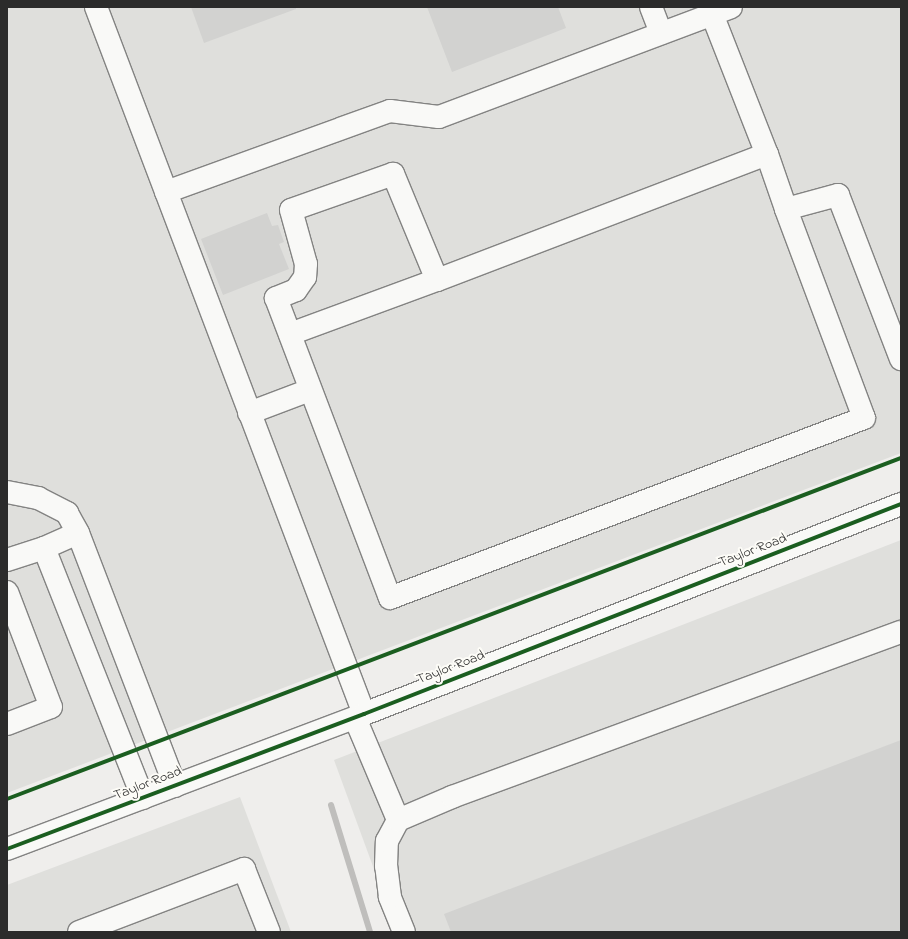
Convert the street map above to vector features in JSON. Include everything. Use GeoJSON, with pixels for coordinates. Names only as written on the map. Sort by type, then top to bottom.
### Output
{"type":"FeatureCollection","features":[{"type":"Feature","properties":{"kind":"street"},"geometry":{"type":"LineString","coordinates":[[96,7],[249,412],[398,820]]}},
{"type":"Feature","properties":{"kind":"street"},"geometry":{"type":"LineString","coordinates":[[651,7],[661,33]]}},
{"type":"Feature","properties":{"kind":"street"},"geometry":{"type":"LineString","coordinates":[[166,192],[390,111],[439,117],[722,10],[767,154],[786,209],[864,418],[390,598],[276,298],[296,290],[304,277],[306,264],[290,210],[393,174],[437,280]]}},
{"type":"Feature","properties":{"kind":"street"},"geometry":{"type":"LineString","coordinates":[[290,334],[437,280],[767,154]]}},
{"type":"Feature","properties":{"kind":"street"},"geometry":{"type":"LineString","coordinates":[[786,209],[838,195],[901,359]]}},
{"type":"Feature","properties":{"kind":"street"},"geometry":{"type":"LineString","coordinates":[[249,412],[310,390]]}},
{"type":"Feature","properties":{"kind":"street"},"geometry":{"type":"LineString","coordinates":[[7,492],[38,498],[66,513],[78,533],[175,786]]}},
{"type":"Feature","properties":{"kind":"street","name":"Taylor Road"},"geometry":{"type":"LineString","coordinates":[[7,849],[360,716],[901,504]]}},
{"type":"Feature","properties":{"kind":"street"},"geometry":{"type":"LineString","coordinates":[[7,560],[44,548],[78,533]]}},
{"type":"Feature","properties":{"kind":"street"},"geometry":{"type":"LineString","coordinates":[[44,548],[143,798]]}},
{"type":"Feature","properties":{"kind":"street"},"geometry":{"type":"LineString","coordinates":[[7,592],[51,707],[7,724]]}},
{"type":"Feature","properties":{"kind":"street"},"geometry":{"type":"LineString","coordinates":[[404,932],[390,897],[386,866],[387,841],[398,820],[452,797],[901,632]]}},
{"type":"Feature","properties":{"kind":"street"},"geometry":{"type":"LineString","coordinates":[[79,932],[244,869],[269,932]]}},
{"type":"Feature","properties":{"kind":"shaded area"},"geometry":{"type":"Polygon","coordinates":[[[7,7],[901,7],[901,453],[7,793],[7,7]]]}},
{"type":"Feature","properties":{"kind":"shaded area"},"geometry":{"type":"Polygon","coordinates":[[[901,540],[901,932],[397,932],[334,760],[901,540]]]}},
{"type":"Feature","properties":{"kind":"shaded area"},"geometry":{"type":"Polygon","coordinates":[[[240,797],[291,932],[7,932],[7,885],[240,797]]]}},
{"type":"Feature","properties":{"kind":"building"},"geometry":{"type":"Polygon","coordinates":[[[191,7],[296,7],[296,9],[204,43],[191,7]]]}},
{"type":"Feature","properties":{"kind":"building"},"geometry":{"type":"Polygon","coordinates":[[[427,7],[558,7],[566,28],[452,72],[427,7]]]}},
{"type":"Feature","properties":{"kind":"building"},"geometry":{"type":"Polygon","coordinates":[[[267,213],[272,226],[278,225],[284,242],[279,244],[289,269],[223,295],[201,239],[267,213]]]}},
{"type":"Feature","properties":{"kind":"building"},"geometry":{"type":"Polygon","coordinates":[[[901,740],[901,932],[451,932],[444,914],[901,740]]]}},
{"type":"Feature","properties":{"kind":"waterway"},"geometry":{"type":"LineString","coordinates":[[331,805],[370,932]]}},
{"type":"Feature","properties":{"kind":"cycle path"},"geometry":{"type":"LineString","coordinates":[[7,799],[901,458]]}},
{"type":"Feature","properties":{"kind":"cycle path"},"geometry":{"type":"LineString","coordinates":[[7,849],[364,714],[901,504]]}}]}
